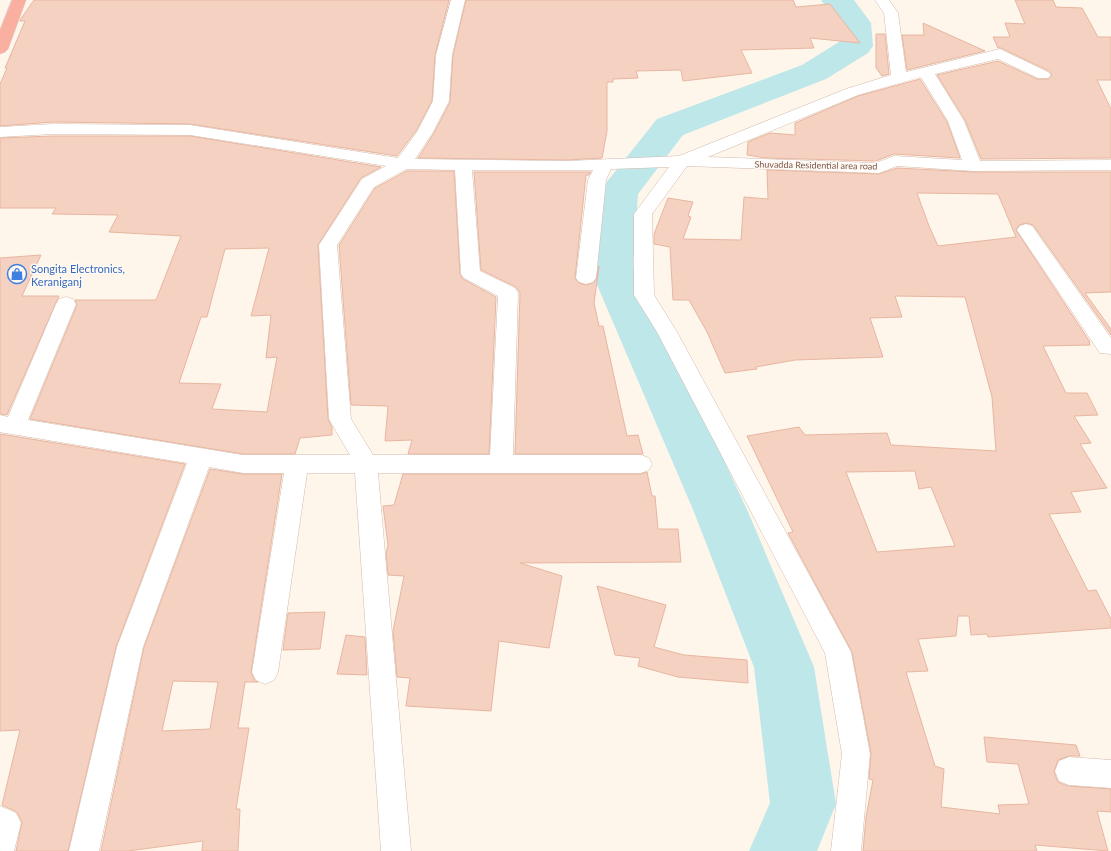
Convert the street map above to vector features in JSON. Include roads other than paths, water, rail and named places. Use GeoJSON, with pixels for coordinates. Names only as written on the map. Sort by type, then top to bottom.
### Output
{"type":"FeatureCollection","features":[{"type":"Feature","properties":{"kind":"highway"},"geometry":{"type":"LineString","coordinates":[[0,49],[19,0]]}},
{"type":"Feature","properties":{"kind":"street"},"geometry":{"type":"LineString","coordinates":[[396,851],[366,464],[340,419],[328,245],[368,182],[403,164],[425,132],[441,101],[444,55],[458,0]]}},
{"type":"Feature","properties":{"kind":"street"},"geometry":{"type":"LineString","coordinates":[[882,0],[891,13],[900,78]]}},
{"type":"Feature","properties":{"kind":"street"},"geometry":{"type":"LineString","coordinates":[[0,132],[53,129],[190,130],[403,164],[567,166],[682,161],[852,92],[900,78],[1000,54],[1043,75]]}},
{"type":"Feature","properties":{"kind":"street"},"geometry":{"type":"LineString","coordinates":[[926,72],[956,122],[973,166]]}},
{"type":"Feature","properties":{"kind":"street"},"geometry":{"type":"LineString","coordinates":[[682,161],[643,214],[644,295],[670,339],[838,652],[856,754],[846,851]]}},
{"type":"Feature","properties":{"kind":"street","name":"Shuvadda Residential area road"},"geometry":{"type":"LineString","coordinates":[[682,161],[879,168],[894,161],[973,166],[1111,165]]}},
{"type":"Feature","properties":{"kind":"street"},"geometry":{"type":"LineString","coordinates":[[463,165],[471,274],[508,294],[501,464]]}},
{"type":"Feature","properties":{"kind":"street"},"geometry":{"type":"LineString","coordinates":[[586,278],[597,180],[604,165]]}},
{"type":"Feature","properties":{"kind":"street"},"geometry":{"type":"LineString","coordinates":[[1026,230],[1107,348],[1111,347]]}},
{"type":"Feature","properties":{"kind":"street"},"geometry":{"type":"LineString","coordinates":[[66,304],[7,425],[243,464],[640,464]]}},
{"type":"Feature","properties":{"kind":"street"},"geometry":{"type":"LineString","coordinates":[[84,851],[130,647],[201,457]]}},
{"type":"Feature","properties":{"kind":"street"},"geometry":{"type":"LineString","coordinates":[[265,672],[297,464]]}},
{"type":"Feature","properties":{"kind":"street"},"geometry":{"type":"LineString","coordinates":[[1069,770],[1111,774]]}},
{"type":"Feature","properties":{"kind":"street"},"geometry":{"type":"LineString","coordinates":[[0,821],[6,823],[0,848]]}},
{"type":"Feature","properties":{"kind":"waterway"},"geometry":{"type":"LineString","coordinates":[[783,851],[803,804],[784,667],[721,512],[611,266],[618,193],[670,127],[814,72],[856,46],[855,23],[837,0]]}},
{"type":"Feature","properties":{"kind":"place","name":"Songita Electronics, Keraniganj"},"geometry":{"type":"Point","coordinates":[17,274]}}]}
